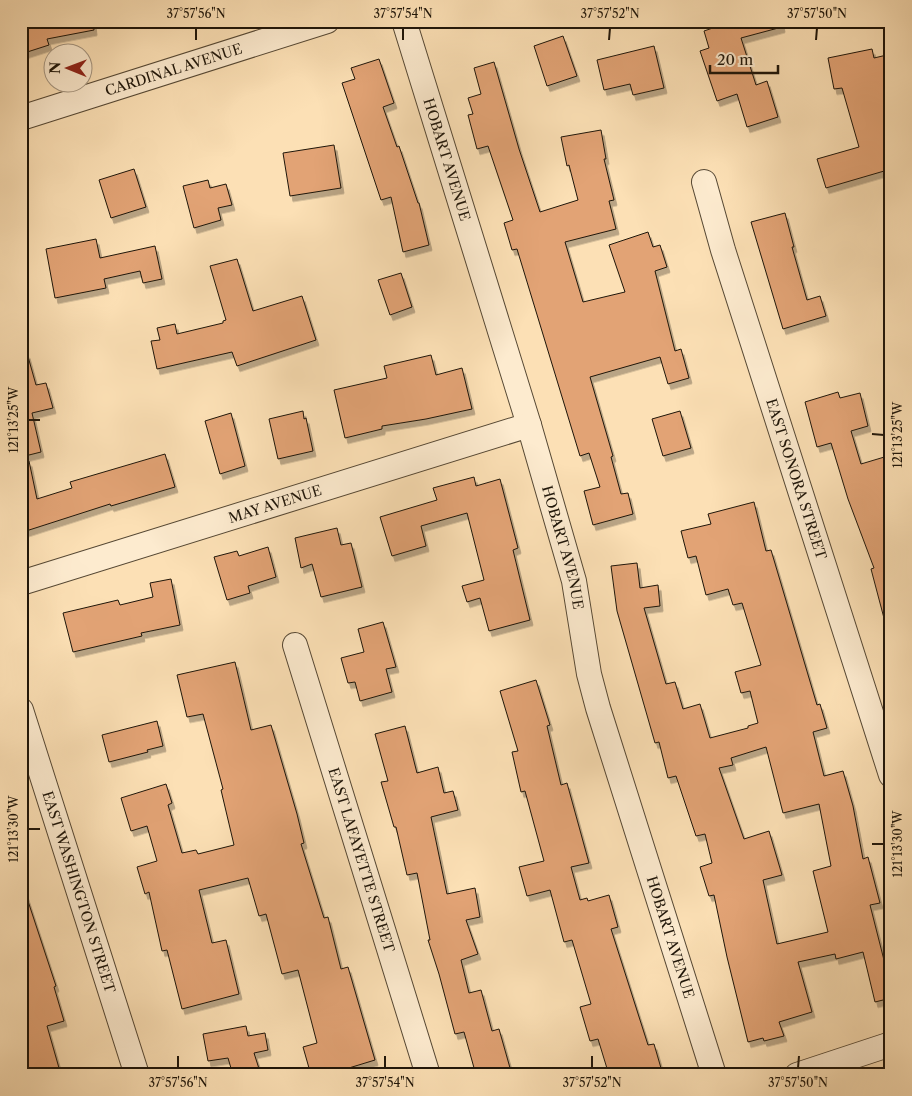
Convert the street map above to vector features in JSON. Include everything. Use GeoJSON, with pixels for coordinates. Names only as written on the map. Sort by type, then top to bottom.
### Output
{"type":"FeatureCollection","features":[{"type":"Feature","properties":{"kind":"street","name":"CARDINAL AVENUE"},"geometry":{"type":"LineString","coordinates":[[21,118],[327,21]]}},
{"type":"Feature","properties":{"kind":"street","name":"HOBART AVENUE"},"geometry":{"type":"LineString","coordinates":[[404,21],[529,425],[574,581],[589,674],[598,708],[714,1075]]}},
{"type":"Feature","properties":{"kind":"street","name":"EAST SONORA STREET"},"geometry":{"type":"LineString","coordinates":[[704,182],[723,250],[891,775]]}},
{"type":"Feature","properties":{"kind":"street","name":"MAY AVENUE"},"geometry":{"type":"LineString","coordinates":[[21,582],[529,425]]}},
{"type":"Feature","properties":{"kind":"street","name":"EAST LAFAYETTE STREET"},"geometry":{"type":"LineString","coordinates":[[295,644],[428,1075]]}},
{"type":"Feature","properties":{"kind":"street","name":"EAST WASHINGTON STREET"},"geometry":{"type":"LineString","coordinates":[[21,710],[137,1075]]}},
{"type":"Feature","properties":{"kind":"street"},"geometry":{"type":"LineString","coordinates":[[797,1075],[891,1044]]}},
{"type":"Feature","properties":{"kind":"building"},"geometry":{"type":"Polygon","coordinates":[[[21,21],[93,21],[94,30],[47,39],[48,42],[42,42],[42,47],[21,54],[21,21]]]}},
{"type":"Feature","properties":{"kind":"building"},"geometry":{"type":"Polygon","coordinates":[[[733,21],[781,21],[782,27],[741,38],[756,85],[767,81],[778,117],[747,127],[737,94],[717,101],[700,51],[709,48],[704,31],[733,21]]]}},
{"type":"Feature","properties":{"kind":"building"},"geometry":{"type":"Polygon","coordinates":[[[563,36],[577,76],[547,86],[534,46],[563,36]]]}},
{"type":"Feature","properties":{"kind":"building"},"geometry":{"type":"Polygon","coordinates":[[[654,46],[664,88],[633,95],[630,84],[604,90],[597,60],[654,46]]]}},
{"type":"Feature","properties":{"kind":"building"},"geometry":{"type":"Polygon","coordinates":[[[872,49],[874,58],[891,54],[891,169],[826,188],[817,159],[859,147],[842,88],[834,89],[828,58],[872,49]]]}},
{"type":"Feature","properties":{"kind":"building"},"geometry":{"type":"Polygon","coordinates":[[[379,59],[394,103],[383,107],[419,203],[429,245],[403,252],[391,197],[381,200],[342,83],[355,79],[351,68],[379,59]]]}},
{"type":"Feature","properties":{"kind":"building"},"geometry":{"type":"Polygon","coordinates":[[[494,62],[519,149],[540,212],[578,200],[569,165],[567,166],[561,137],[601,130],[606,159],[604,159],[614,200],[609,201],[616,229],[565,242],[583,302],[625,292],[609,245],[648,232],[653,247],[660,245],[667,267],[655,271],[675,351],[681,349],[689,378],[668,384],[660,357],[590,377],[613,456],[611,457],[621,494],[628,493],[633,514],[593,525],[584,491],[600,487],[589,453],[580,456],[517,249],[512,250],[504,223],[513,220],[488,146],[477,149],[468,115],[473,114],[468,98],[481,94],[474,68],[494,62]]]}},
{"type":"Feature","properties":{"kind":"building"},"geometry":{"type":"Polygon","coordinates":[[[334,145],[341,188],[290,196],[283,153],[334,145]]]}},
{"type":"Feature","properties":{"kind":"building"},"geometry":{"type":"Polygon","coordinates":[[[134,169],[146,207],[111,218],[99,180],[134,169]]]}},
{"type":"Feature","properties":{"kind":"building"},"geometry":{"type":"Polygon","coordinates":[[[208,180],[210,188],[226,184],[232,205],[218,208],[221,220],[194,228],[183,186],[208,180]]]}},
{"type":"Feature","properties":{"kind":"building"},"geometry":{"type":"Polygon","coordinates":[[[785,213],[794,247],[792,247],[807,300],[820,296],[826,316],[783,329],[751,222],[785,213]]]}},
{"type":"Feature","properties":{"kind":"building"},"geometry":{"type":"Polygon","coordinates":[[[96,239],[100,258],[155,246],[162,279],[143,283],[140,271],[104,279],[106,288],[55,298],[46,249],[96,239]]]}},
{"type":"Feature","properties":{"kind":"building"},"geometry":{"type":"Polygon","coordinates":[[[237,259],[253,311],[302,296],[316,340],[237,366],[232,352],[157,369],[151,341],[160,340],[157,328],[175,324],[177,334],[223,323],[226,320],[210,266],[237,259]]]}},
{"type":"Feature","properties":{"kind":"building"},"geometry":{"type":"Polygon","coordinates":[[[401,273],[412,307],[390,315],[378,280],[401,273]]]}},
{"type":"Feature","properties":{"kind":"building"},"geometry":{"type":"Polygon","coordinates":[[[27,353],[36,385],[46,383],[53,408],[32,413],[41,452],[21,457],[21,354],[27,353]]]}},
{"type":"Feature","properties":{"kind":"building"},"geometry":{"type":"Polygon","coordinates":[[[431,355],[436,375],[462,368],[472,409],[382,426],[382,429],[345,438],[334,390],[387,378],[384,366],[431,355]]]}},
{"type":"Feature","properties":{"kind":"building"},"geometry":{"type":"Polygon","coordinates":[[[838,392],[840,398],[860,393],[868,426],[851,431],[861,464],[891,455],[891,621],[885,622],[871,569],[874,568],[848,499],[831,443],[817,447],[805,402],[838,392]]]}},
{"type":"Feature","properties":{"kind":"building"},"geometry":{"type":"Polygon","coordinates":[[[303,411],[313,451],[278,459],[269,419],[303,411]]]}},
{"type":"Feature","properties":{"kind":"building"},"geometry":{"type":"Polygon","coordinates":[[[680,411],[691,448],[663,456],[652,419],[680,411]]]}},
{"type":"Feature","properties":{"kind":"building"},"geometry":{"type":"Polygon","coordinates":[[[231,413],[245,466],[220,474],[205,421],[231,413]]]}},
{"type":"Feature","properties":{"kind":"building"},"geometry":{"type":"Polygon","coordinates":[[[165,454],[175,487],[111,506],[110,504],[26,531],[21,514],[21,462],[29,461],[37,499],[72,488],[70,482],[165,454]]]}},
{"type":"Feature","properties":{"kind":"building"},"geometry":{"type":"Polygon","coordinates":[[[474,477],[476,486],[500,479],[518,548],[513,550],[530,620],[489,631],[480,598],[467,602],[462,586],[484,580],[467,513],[421,526],[426,546],[392,556],[380,517],[437,500],[433,488],[474,477]]]}},
{"type":"Feature","properties":{"kind":"building"},"geometry":{"type":"Polygon","coordinates":[[[754,502],[766,551],[771,550],[817,705],[820,704],[827,728],[813,732],[824,776],[843,771],[853,806],[863,859],[868,857],[880,903],[870,905],[886,968],[891,967],[891,998],[875,1002],[863,952],[836,959],[835,954],[798,962],[812,1012],[779,1022],[784,1036],[764,1041],[763,1038],[748,1042],[714,895],[709,896],[700,867],[712,863],[705,834],[696,836],[676,776],[668,778],[659,742],[655,743],[617,611],[611,566],[637,563],[640,588],[658,585],[660,606],[644,608],[666,684],[675,682],[683,709],[700,704],[710,738],[748,728],[748,726],[758,723],[750,691],[741,693],[735,672],[761,665],[742,603],[733,605],[728,589],[706,595],[696,556],[688,558],[681,531],[711,524],[708,514],[754,502]],[[766,747],[731,758],[733,765],[719,768],[744,839],[769,831],[782,875],[763,880],[777,944],[828,932],[813,871],[831,866],[819,804],[783,813],[766,747]]]}},
{"type":"Feature","properties":{"kind":"building"},"geometry":{"type":"Polygon","coordinates":[[[337,528],[341,545],[351,543],[362,587],[321,597],[312,564],[301,568],[295,538],[337,528]]]}},
{"type":"Feature","properties":{"kind":"building"},"geometry":{"type":"Polygon","coordinates":[[[268,547],[276,577],[248,586],[250,593],[227,600],[214,557],[237,551],[239,556],[268,547]]]}},
{"type":"Feature","properties":{"kind":"building"},"geometry":{"type":"Polygon","coordinates":[[[171,579],[180,625],[141,633],[142,636],[73,652],[63,613],[118,600],[120,605],[153,597],[150,583],[171,579]]]}},
{"type":"Feature","properties":{"kind":"building"},"geometry":{"type":"Polygon","coordinates":[[[383,622],[396,667],[386,669],[392,692],[360,701],[355,682],[348,683],[341,658],[364,652],[358,629],[383,622]]]}},
{"type":"Feature","properties":{"kind":"building"},"geometry":{"type":"Polygon","coordinates":[[[235,662],[251,730],[271,725],[297,814],[304,843],[301,844],[324,918],[328,917],[341,969],[348,967],[375,1060],[326,1075],[311,1075],[303,1047],[317,1043],[298,970],[282,974],[266,914],[259,916],[248,878],[199,890],[212,943],[226,940],[239,994],[182,1009],[167,950],[162,951],[149,892],[145,894],[137,867],[157,861],[147,826],[131,831],[121,798],[166,784],[172,803],[168,805],[182,853],[196,850],[198,854],[234,845],[221,790],[223,789],[203,714],[187,717],[177,675],[235,662]]]}},
{"type":"Feature","properties":{"kind":"building"},"geometry":{"type":"Polygon","coordinates":[[[536,680],[550,725],[547,726],[561,785],[567,783],[589,863],[571,867],[580,900],[587,898],[588,901],[609,895],[618,927],[611,929],[648,1045],[654,1044],[663,1075],[609,1075],[598,1039],[590,1041],[580,1007],[591,1004],[572,940],[564,942],[550,890],[527,896],[519,867],[544,861],[525,791],[521,792],[512,752],[518,751],[500,691],[536,680]]]}},
{"type":"Feature","properties":{"kind":"building"},"geometry":{"type":"Polygon","coordinates":[[[157,721],[163,746],[109,762],[102,735],[157,721]]]}},
{"type":"Feature","properties":{"kind":"building"},"geometry":{"type":"Polygon","coordinates":[[[405,726],[417,773],[438,767],[444,793],[453,791],[458,810],[431,817],[447,894],[475,888],[480,917],[466,920],[478,954],[461,960],[469,993],[481,990],[492,1031],[499,1029],[512,1075],[476,1075],[464,1032],[455,1034],[428,940],[430,940],[417,873],[407,875],[396,827],[394,827],[381,782],[388,781],[375,734],[405,726]]]}},
{"type":"Feature","properties":{"kind":"building"},"geometry":{"type":"Polygon","coordinates":[[[21,892],[25,892],[56,986],[54,987],[64,1021],[47,1026],[61,1075],[27,1075],[21,1055],[21,892]]]}},
{"type":"Feature","properties":{"kind":"building"},"geometry":{"type":"Polygon","coordinates":[[[246,1026],[248,1036],[265,1033],[268,1050],[254,1053],[261,1075],[233,1075],[228,1058],[208,1061],[203,1034],[246,1026]]]}}]}
